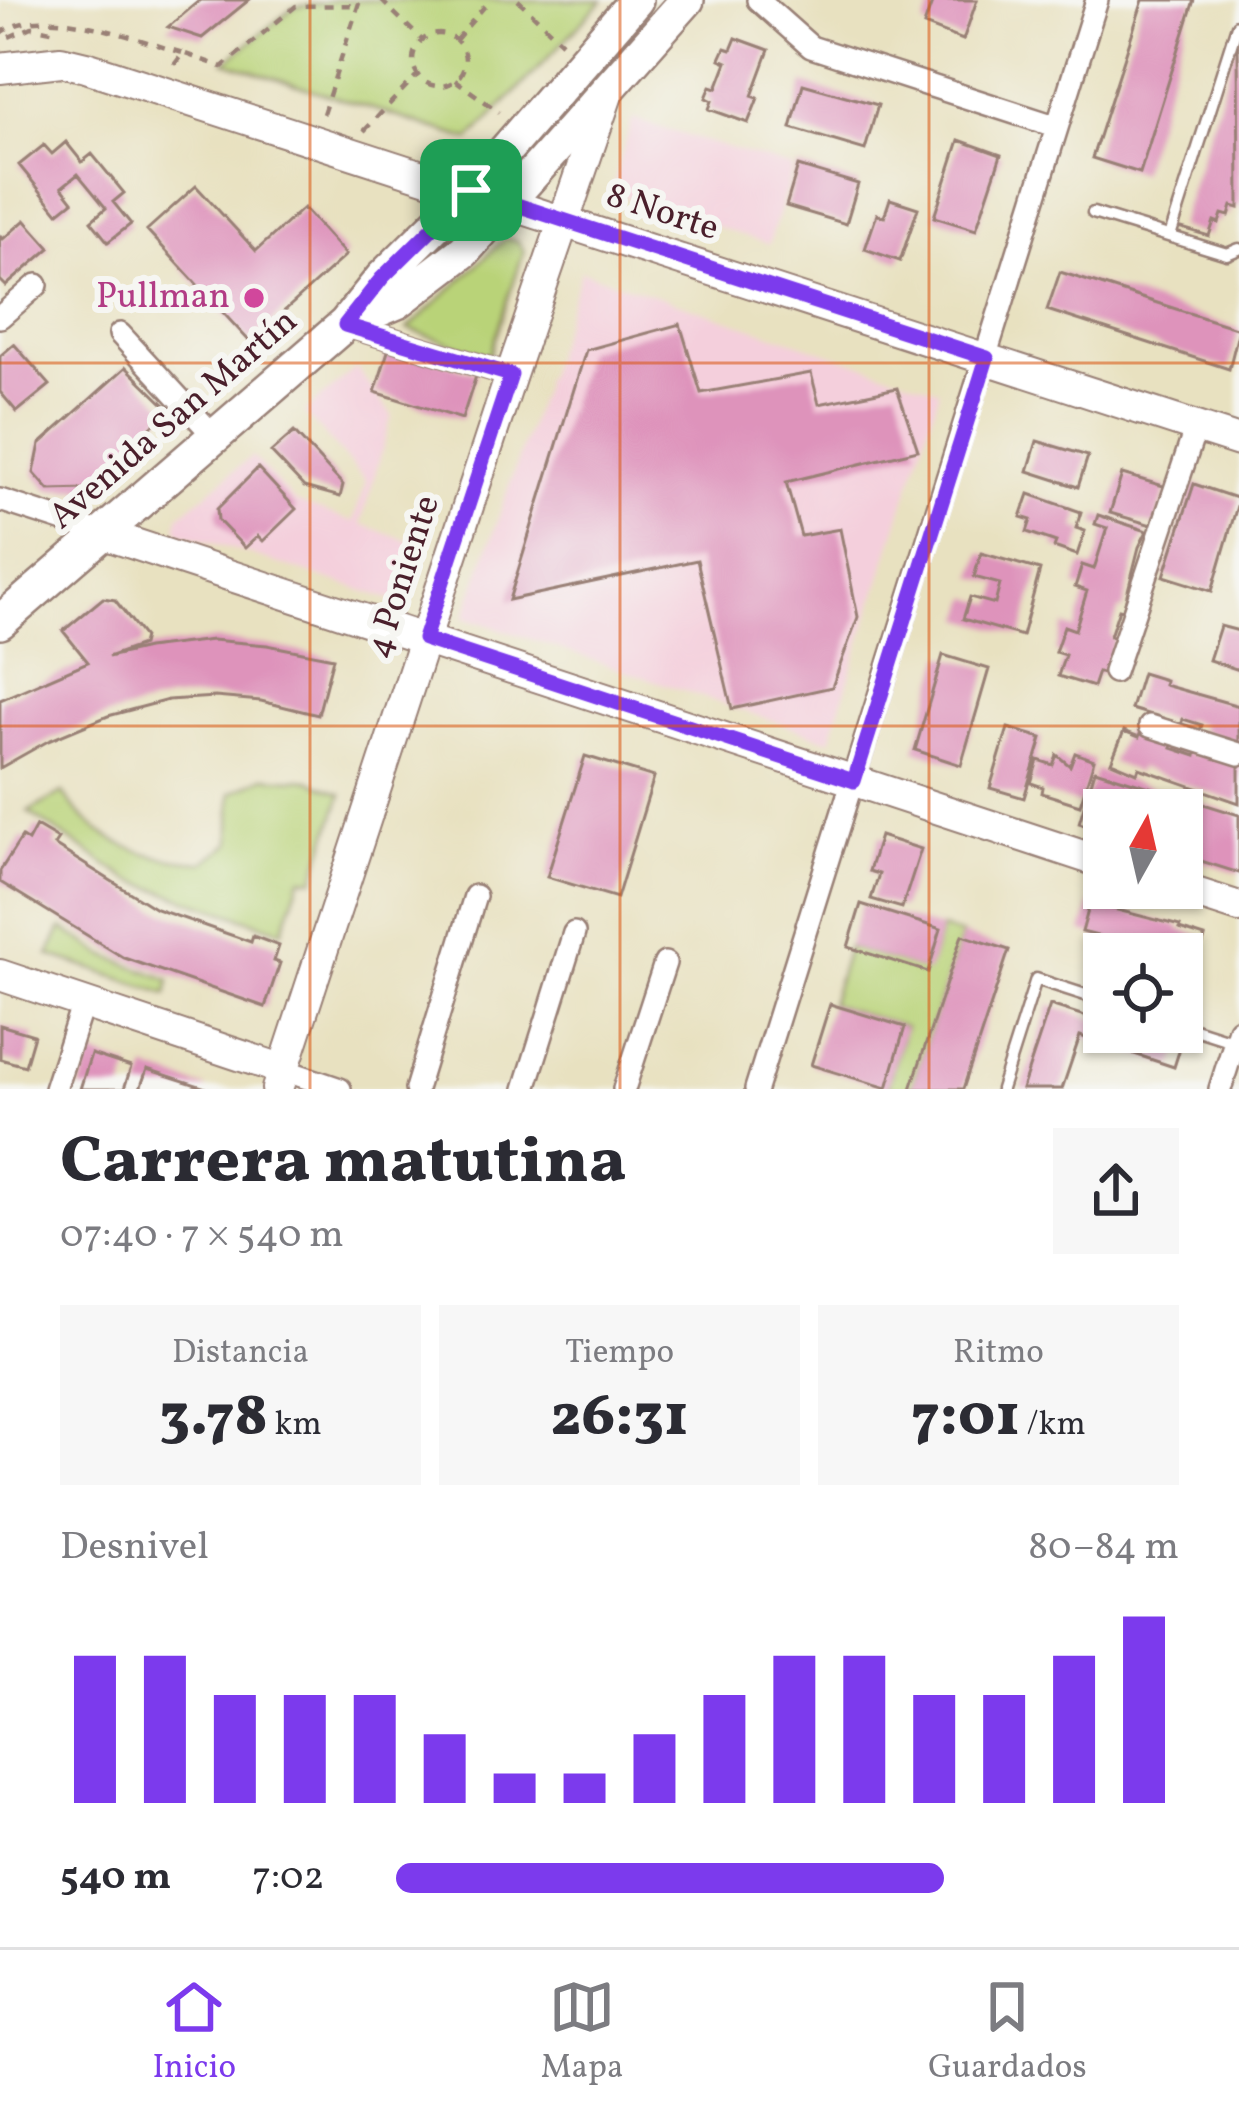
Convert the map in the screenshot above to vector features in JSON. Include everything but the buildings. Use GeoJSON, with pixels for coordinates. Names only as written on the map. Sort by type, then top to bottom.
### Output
{"type":"FeatureCollection","features":[{"type":"Feature","properties":{"kind":"main road","name":"Avenida San Martín"},"geometry":{"type":"LineString","coordinates":[[0,622],[345,325],[382,278],[523,132],[636,0]]}},
{"type":"Feature","properties":{"kind":"main road","name":"Avenida San Martín"},"geometry":{"type":"LineString","coordinates":[[345,325],[397,302],[464,251],[687,0]]}},
{"type":"Feature","properties":{"kind":"street"},"geometry":{"type":"LineString","coordinates":[[758,0],[812,47],[1055,126]]}},
{"type":"Feature","properties":{"kind":"street"},"geometry":{"type":"LineString","coordinates":[[756,1089],[1097,0]]}},
{"type":"Feature","properties":{"kind":"street","name":"8 Norte"},"geometry":{"type":"LineString","coordinates":[[0,68],[61,61],[1239,441]]}},
{"type":"Feature","properties":{"kind":"street","name":"4 Poniente"},"geometry":{"type":"LineString","coordinates":[[281,1079],[609,90]]}},
{"type":"Feature","properties":{"kind":"street"},"geometry":{"type":"LineString","coordinates":[[0,316],[37,285]]}},
{"type":"Feature","properties":{"kind":"street","name":"Avenida San Martín"},"geometry":{"type":"LineString","coordinates":[[345,325],[511,375]]}},
{"type":"Feature","properties":{"kind":"street"},"geometry":{"type":"LineString","coordinates":[[120,334],[214,436]]}},
{"type":"Feature","properties":{"kind":"street"},"geometry":{"type":"LineString","coordinates":[[1114,672],[1196,427]]}},
{"type":"Feature","properties":{"kind":"street"},"geometry":{"type":"LineString","coordinates":[[0,500],[1083,856]]}},
{"type":"Feature","properties":{"kind":"street"},"geometry":{"type":"LineString","coordinates":[[1150,726],[1239,754]]}},
{"type":"Feature","properties":{"kind":"street"},"geometry":{"type":"LineString","coordinates":[[1203,895],[1239,907]]}},
{"type":"Feature","properties":{"kind":"street"},"geometry":{"type":"LineString","coordinates":[[416,1089],[475,896]]}},
{"type":"Feature","properties":{"kind":"street"},"geometry":{"type":"LineString","coordinates":[[525,1089],[574,934]]}},
{"type":"Feature","properties":{"kind":"street"},"geometry":{"type":"LineString","coordinates":[[624,1089],[664,963]]}},
{"type":"Feature","properties":{"kind":"street"},"geometry":{"type":"LineString","coordinates":[[0,975],[281,1079],[340,1089]]}},
{"type":"Feature","properties":{"kind":"street"},"geometry":{"type":"LineString","coordinates":[[56,1089],[82,1003]]}},
{"type":"Feature","properties":{"kind":"street"},"geometry":{"type":"LineString","coordinates":[[1220,1089],[1237,1035]]}},
{"type":"Feature","properties":{"kind":"lane"},"geometry":{"type":"LineString","coordinates":[[1169,236],[1237,25]]}},
{"type":"Feature","properties":{"kind":"lane"},"geometry":{"type":"LineString","coordinates":[[1093,213],[1227,254],[1239,249]]}},
{"type":"Feature","properties":{"kind":"lane"},"geometry":{"type":"LineString","coordinates":[[1001,1089],[1036,980],[1083,995]]}},
{"type":"Feature","properties":{"kind":"lane"},"geometry":{"type":"LineString","coordinates":[[1203,1029],[1237,1035]]}},
{"type":"Feature","properties":{"kind":"path"},"geometry":{"type":"LineString","coordinates":[[381,0],[422,40]]}},
{"type":"Feature","properties":{"kind":"path"},"geometry":{"type":"LineString","coordinates":[[457,40],[490,0]]}},
{"type":"Feature","properties":{"kind":"path"},"geometry":{"type":"LineString","coordinates":[[518,0],[581,63]]}},
{"type":"Feature","properties":{"kind":"path"},"geometry":{"type":"LineString","coordinates":[[0,34],[11,24],[31,18],[59,19],[223,67],[297,3],[359,2],[314,140]]}},
{"type":"Feature","properties":{"kind":"path"},"geometry":{"type":"LineString","coordinates":[[437,34],[457,40],[465,64],[455,80],[437,85],[418,74],[413,57],[422,40],[437,34]]}},
{"type":"Feature","properties":{"kind":"path"},"geometry":{"type":"LineString","coordinates":[[157,90],[183,53]]}},
{"type":"Feature","properties":{"kind":"path"},"geometry":{"type":"LineString","coordinates":[[346,150],[418,74]]}},
{"type":"Feature","properties":{"kind":"path"},"geometry":{"type":"LineString","coordinates":[[455,80],[523,132]]}},
{"type":"Feature","properties":{"kind":"shaded area"},"geometry":{"type":"Polygon","coordinates":[[[632,119],[793,168],[769,244],[611,192],[632,119]]]}},
{"type":"Feature","properties":{"kind":"shaded area"},"geometry":{"type":"Polygon","coordinates":[[[581,271],[940,390],[830,740],[465,617],[581,271]]]}},
{"type":"Feature","properties":{"kind":"shaded area"},"geometry":{"type":"Polygon","coordinates":[[[356,368],[392,415],[361,524],[428,547],[409,605],[181,533],[176,527],[179,516],[252,456],[295,502],[353,522],[366,481],[304,413],[356,368]]]}},
{"type":"Feature","properties":{"kind":"green space"},"geometry":{"type":"Polygon","coordinates":[[[334,0],[603,0],[470,140],[225,62],[293,8],[334,0]]]}},
{"type":"Feature","properties":{"kind":"green space"},"geometry":{"type":"Polygon","coordinates":[[[506,238],[518,241],[524,251],[489,356],[408,329],[506,238]]]}},
{"type":"Feature","properties":{"kind":"green space"},"geometry":{"type":"Polygon","coordinates":[[[264,777],[309,780],[342,794],[314,879],[301,878],[282,931],[129,880],[28,812],[63,793],[91,825],[125,846],[205,862],[231,843],[231,793],[264,777]]]}},
{"type":"Feature","properties":{"kind":"green space"},"geometry":{"type":"Polygon","coordinates":[[[62,928],[104,955],[170,980],[167,994],[49,955],[62,928]]]}},
{"type":"Feature","properties":{"kind":"green space"},"geometry":{"type":"Polygon","coordinates":[[[941,929],[962,935],[911,1089],[887,1088],[905,1027],[830,1004],[848,947],[927,971],[941,929]]]}},
{"type":"Feature","properties":{"kind":"place","name":"Pullman"},"geometry":{"type":"Point","coordinates":[254,298]}},
{"type":"Feature","properties":{"kind":"route"},"geometry":{"type":"LineString","coordinates":[[471,190],[987,358],[854,781],[424,639],[511,375],[345,325],[382,278],[471,190]]}}]}
